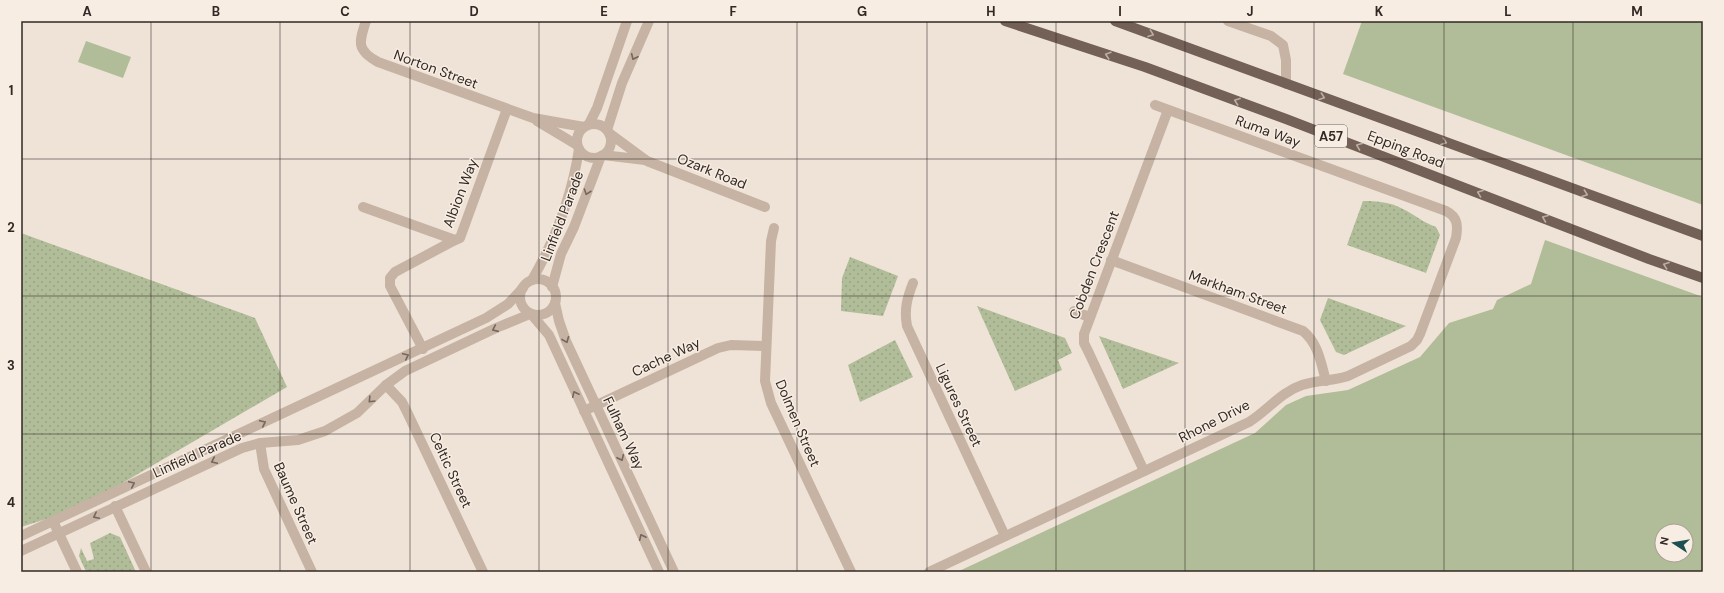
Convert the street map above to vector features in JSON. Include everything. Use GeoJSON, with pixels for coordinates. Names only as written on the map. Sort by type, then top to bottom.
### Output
{"type":"FeatureCollection","features":[{"type":"Feature","properties":{"kind":"main road","name":"Epping Road"},"geometry":{"type":"LineString","coordinates":[[1005,21],[1145,67],[1272,113],[1649,259],[1703,278]]}},
{"type":"Feature","properties":{"kind":"main road","name":"Epping Road"},"geometry":{"type":"LineString","coordinates":[[1115,21],[1703,236]]}},
{"type":"Feature","properties":{"kind":"street","name":"Norton Street"},"geometry":{"type":"LineString","coordinates":[[366,21],[360,42],[362,50],[370,58],[378,62],[533,118],[587,125]]}},
{"type":"Feature","properties":{"kind":"street"},"geometry":{"type":"LineString","coordinates":[[627,21],[597,108],[587,125],[578,135],[578,147],[586,156],[596,158],[602,155],[610,145],[608,132],[622,83],[650,21]]}},
{"type":"Feature","properties":{"kind":"street"},"geometry":{"type":"LineString","coordinates":[[1228,21],[1271,36],[1283,45],[1286,60],[1286,84]]}},
{"type":"Feature","properties":{"kind":"street","name":"Ruma Way"},"geometry":{"type":"LineString","coordinates":[[1155,105],[1446,211],[1454,216],[1457,222]]}},
{"type":"Feature","properties":{"kind":"street","name":"Albion Way"},"geometry":{"type":"LineString","coordinates":[[363,208],[455,240],[460,238],[507,109]]}},
{"type":"Feature","properties":{"kind":"street","name":"Cobden Crescent"},"geometry":{"type":"LineString","coordinates":[[1144,471],[1084,342],[1084,334],[1089,317],[1168,110]]}},
{"type":"Feature","properties":{"kind":"street","name":"Norton Street"},"geometry":{"type":"LineString","coordinates":[[533,118],[578,147]]}},
{"type":"Feature","properties":{"kind":"street"},"geometry":{"type":"LineString","coordinates":[[587,125],[599,124],[647,161]]}},
{"type":"Feature","properties":{"kind":"street","name":"Linfield Parade"},"geometry":{"type":"LineString","coordinates":[[532,280],[552,240],[574,177],[578,147]]}},
{"type":"Feature","properties":{"kind":"street"},"geometry":{"type":"LineString","coordinates":[[602,155],[647,161]]}},
{"type":"Feature","properties":{"kind":"street","name":"Linfield Parade"},"geometry":{"type":"LineString","coordinates":[[552,287],[561,254],[574,227],[602,155]]}},
{"type":"Feature","properties":{"kind":"street","name":"Ozark Road"},"geometry":{"type":"LineString","coordinates":[[647,161],[766,208]]}},
{"type":"Feature","properties":{"kind":"street","name":"Rhone Drive"},"geometry":{"type":"LineString","coordinates":[[929,572],[1249,422],[1257,417],[1274,401],[1292,389],[1302,385],[1348,376],[1411,346],[1417,340],[1456,238],[1457,222]]}},
{"type":"Feature","properties":{"kind":"street","name":"Dolmen Street"},"geometry":{"type":"LineString","coordinates":[[774,228],[770,241],[765,381],[771,403],[851,572]]}},
{"type":"Feature","properties":{"kind":"street"},"geometry":{"type":"LineString","coordinates":[[423,348],[390,286],[390,278],[396,272],[455,240]]}},
{"type":"Feature","properties":{"kind":"street","name":"Markham Street"},"geometry":{"type":"LineString","coordinates":[[1111,260],[1303,332],[1309,336],[1314,344],[1326,381]]}},
{"type":"Feature","properties":{"kind":"street"},"geometry":{"type":"LineString","coordinates":[[532,280],[543,280],[552,287],[556,297],[552,308],[543,314],[531,314],[525,310],[520,299],[523,288],[532,280]]}},
{"type":"Feature","properties":{"kind":"street","name":"Ligures Street"},"geometry":{"type":"LineString","coordinates":[[913,283],[906,307],[905,316],[907,326],[1005,536]]}},
{"type":"Feature","properties":{"kind":"street","name":"Linfield Parade"},"geometry":{"type":"LineString","coordinates":[[21,536],[500,311],[523,288]]}},
{"type":"Feature","properties":{"kind":"street","name":"Fulham Way"},"geometry":{"type":"LineString","coordinates":[[555,303],[566,341],[674,572]]}},
{"type":"Feature","properties":{"kind":"street"},"geometry":{"type":"LineString","coordinates":[[1074,311],[1089,317]]}},
{"type":"Feature","properties":{"kind":"street","name":"Linfield Parade"},"geometry":{"type":"LineString","coordinates":[[21,551],[228,454],[260,443],[298,440],[325,431],[357,413],[386,385],[408,369],[496,328],[531,314]]}},
{"type":"Feature","properties":{"kind":"street","name":"Fulham Way"},"geometry":{"type":"LineString","coordinates":[[531,314],[548,335],[659,572]]}},
{"type":"Feature","properties":{"kind":"street","name":"Cache Way"},"geometry":{"type":"LineString","coordinates":[[584,412],[718,348],[731,345],[766,346]]}},
{"type":"Feature","properties":{"kind":"street","name":"Celtic Street"},"geometry":{"type":"LineString","coordinates":[[386,385],[402,402],[483,572]]}},
{"type":"Feature","properties":{"kind":"street","name":"Baume Street"},"geometry":{"type":"LineString","coordinates":[[260,443],[264,470],[312,572]]}},
{"type":"Feature","properties":{"kind":"street"},"geometry":{"type":"LineString","coordinates":[[115,506],[146,572]]}},
{"type":"Feature","properties":{"kind":"street"},"geometry":{"type":"LineString","coordinates":[[52,521],[77,572]]}},
{"type":"Feature","properties":{"kind":"green space"},"geometry":{"type":"Polygon","coordinates":[[[1362,21],[1703,21],[1703,205],[1343,74],[1362,21]]]}},
{"type":"Feature","properties":{"kind":"green space"},"geometry":{"type":"Polygon","coordinates":[[[86,41],[131,57],[123,78],[78,62],[86,41]]]}},
{"type":"Feature","properties":{"kind":"green space"},"geometry":{"type":"Polygon","coordinates":[[[1363,201],[1389,203],[1436,227],[1440,235],[1426,273],[1347,245],[1363,201]]]}},
{"type":"Feature","properties":{"kind":"green space"},"geometry":{"type":"Polygon","coordinates":[[[21,233],[255,318],[287,387],[78,509],[21,527],[21,233]]]}},
{"type":"Feature","properties":{"kind":"green space"},"geometry":{"type":"Polygon","coordinates":[[[1545,240],[1703,297],[1703,572],[957,572],[1255,433],[1286,405],[1306,396],[1348,390],[1420,357],[1449,323],[1493,309],[1497,300],[1531,284],[1545,240]]]}},
{"type":"Feature","properties":{"kind":"green space"},"geometry":{"type":"Polygon","coordinates":[[[850,257],[898,276],[883,316],[841,311],[842,278],[850,257]]]}},
{"type":"Feature","properties":{"kind":"green space"},"geometry":{"type":"Polygon","coordinates":[[[1328,298],[1406,326],[1344,355],[1336,352],[1320,320],[1328,298]]]}},
{"type":"Feature","properties":{"kind":"green space"},"geometry":{"type":"Polygon","coordinates":[[[977,306],[1065,338],[1072,353],[1058,360],[1062,370],[1015,391],[977,306]]]}},
{"type":"Feature","properties":{"kind":"green space"},"geometry":{"type":"Polygon","coordinates":[[[1099,336],[1179,363],[1123,389],[1099,336]]]}},
{"type":"Feature","properties":{"kind":"green space"},"geometry":{"type":"Polygon","coordinates":[[[895,340],[913,377],[860,402],[848,365],[895,340]]]}},
{"type":"Feature","properties":{"kind":"green space"},"geometry":{"type":"Polygon","coordinates":[[[110,533],[120,537],[136,572],[86,572],[79,556],[81,548],[87,561],[94,559],[90,543],[110,533]]]}}]}
